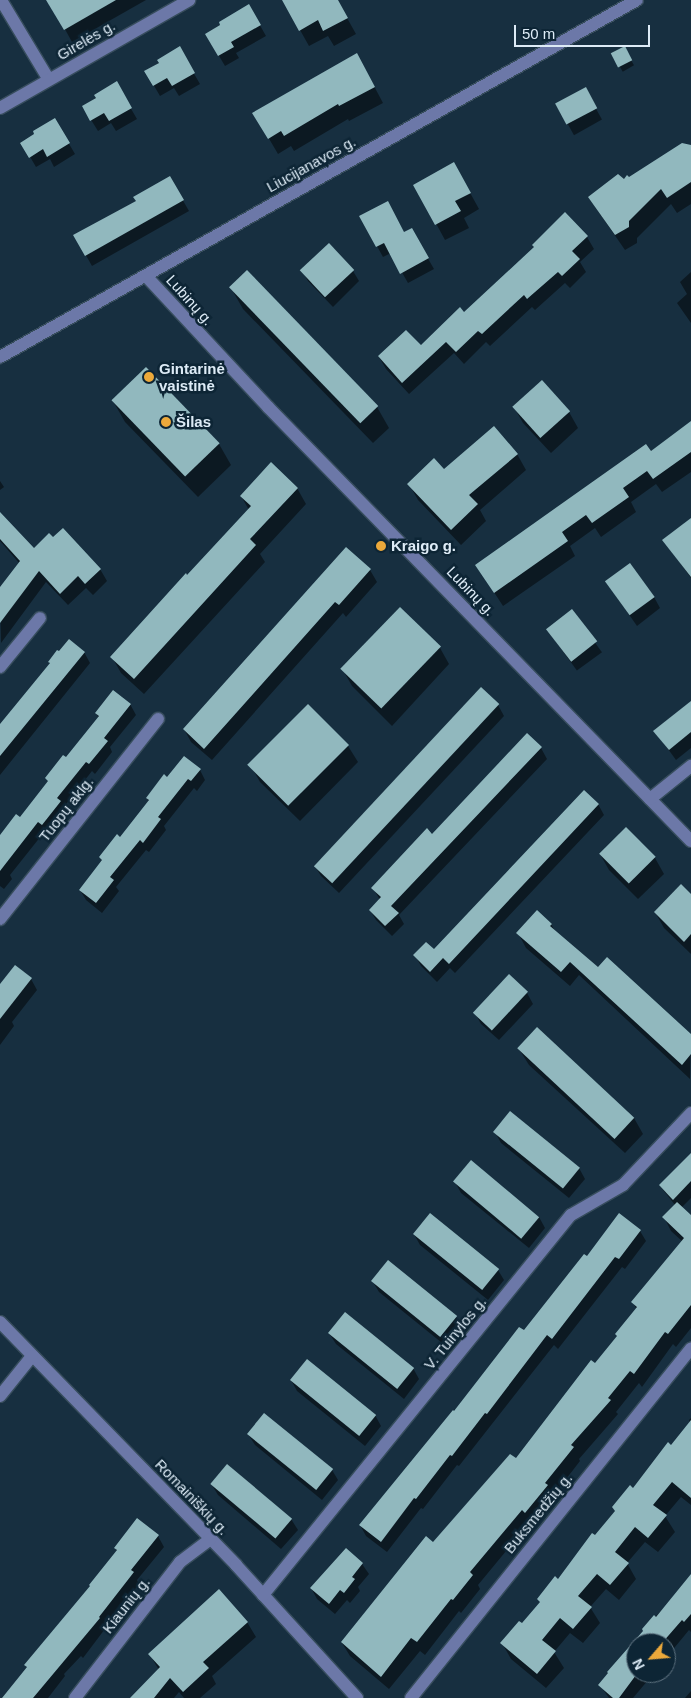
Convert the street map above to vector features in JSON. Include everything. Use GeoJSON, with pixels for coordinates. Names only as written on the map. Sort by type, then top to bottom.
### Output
{"type":"FeatureCollection","features":[{"type":"Feature","properties":{"kind":"street"},"geometry":{"type":"LineString","coordinates":[[1,0],[49,80]]}},
{"type":"Feature","properties":{"kind":"street","name":"Girelės g."},"geometry":{"type":"LineString","coordinates":[[0,108],[189,0]]}},
{"type":"Feature","properties":{"kind":"street","name":"Liucijanavos g."},"geometry":{"type":"LineString","coordinates":[[0,357],[637,0]]}},
{"type":"Feature","properties":{"kind":"street","name":"Lubinų g."},"geometry":{"type":"LineString","coordinates":[[146,276],[274,413],[691,841]]}},
{"type":"Feature","properties":{"kind":"street"},"geometry":{"type":"LineString","coordinates":[[0,667],[40,618]]}},
{"type":"Feature","properties":{"kind":"street","name":"Tuopų aklg."},"geometry":{"type":"LineString","coordinates":[[0,919],[158,719]]}},
{"type":"Feature","properties":{"kind":"street"},"geometry":{"type":"LineString","coordinates":[[650,799],[691,766]]}},
{"type":"Feature","properties":{"kind":"street","name":"V. Tuinylos g."},"geometry":{"type":"LineString","coordinates":[[263,1594],[571,1215],[623,1185],[691,1113]]}},
{"type":"Feature","properties":{"kind":"street","name":"Romainiškių g."},"geometry":{"type":"LineString","coordinates":[[0,1322],[263,1594],[357,1698]]}},
{"type":"Feature","properties":{"kind":"street","name":"Buksmedžių g."},"geometry":{"type":"LineString","coordinates":[[411,1698],[691,1348]]}},
{"type":"Feature","properties":{"kind":"street"},"geometry":{"type":"LineString","coordinates":[[0,1396],[32,1356]]}},
{"type":"Feature","properties":{"kind":"street","name":"Kiaunių g."},"geometry":{"type":"LineString","coordinates":[[75,1698],[180,1562],[210,1539]]}},
{"type":"Feature","properties":{"kind":"building"},"geometry":{"type":"Polygon","coordinates":[[[46,0],[116,0],[64,30],[46,0]]]}},
{"type":"Feature","properties":{"kind":"building"},"geometry":{"type":"Polygon","coordinates":[[[282,0],[338,0],[348,18],[323,31],[318,20],[299,31],[282,0]]]}},
{"type":"Feature","properties":{"kind":"building"},"geometry":{"type":"Polygon","coordinates":[[[249,4],[261,25],[231,42],[234,47],[218,56],[205,34],[220,25],[219,22],[249,4]]]}},
{"type":"Feature","properties":{"kind":"building"},"geometry":{"type":"Polygon","coordinates":[[[180,46],[195,73],[172,86],[167,78],[153,86],[144,71],[159,63],[157,60],[180,46]]]}},
{"type":"Feature","properties":{"kind":"building"},"geometry":{"type":"Polygon","coordinates":[[[625,46],[632,60],[618,68],[611,53],[625,46]]]}},
{"type":"Feature","properties":{"kind":"building"},"geometry":{"type":"Polygon","coordinates":[[[357,53],[375,87],[339,106],[338,104],[284,136],[281,131],[268,139],[252,113],[357,53]]]}},
{"type":"Feature","properties":{"kind":"building"},"geometry":{"type":"Polygon","coordinates":[[[117,81],[132,108],[109,121],[104,113],[90,121],[82,106],[96,98],[94,95],[117,81]]]}},
{"type":"Feature","properties":{"kind":"building"},"geometry":{"type":"Polygon","coordinates":[[[586,87],[597,108],[566,125],[555,103],[586,87]]]}},
{"type":"Feature","properties":{"kind":"building"},"geometry":{"type":"Polygon","coordinates":[[[55,118],[70,143],[47,157],[43,149],[29,158],[20,143],[34,134],[33,131],[55,118]]]}},
{"type":"Feature","properties":{"kind":"building"},"geometry":{"type":"Polygon","coordinates":[[[682,143],[691,145],[691,182],[667,198],[661,189],[629,221],[629,227],[615,235],[588,197],[618,174],[624,179],[627,175],[629,177],[682,143]]]}},
{"type":"Feature","properties":{"kind":"building"},"geometry":{"type":"Polygon","coordinates":[[[454,162],[471,193],[455,201],[461,211],[435,225],[413,185],[454,162]]]}},
{"type":"Feature","properties":{"kind":"building"},"geometry":{"type":"Polygon","coordinates":[[[170,176],[184,200],[85,256],[73,235],[136,201],[133,197],[170,176]]]}},
{"type":"Feature","properties":{"kind":"building"},"geometry":{"type":"Polygon","coordinates":[[[388,201],[404,232],[412,228],[429,258],[400,274],[384,243],[376,247],[359,216],[388,201]]]}},
{"type":"Feature","properties":{"kind":"building"},"geometry":{"type":"Polygon","coordinates":[[[565,212],[588,236],[572,251],[580,259],[562,276],[558,272],[527,299],[524,295],[482,334],[478,331],[456,352],[446,342],[402,383],[378,356],[406,330],[421,345],[460,307],[464,312],[534,247],[532,245],[565,212]]]}},
{"type":"Feature","properties":{"kind":"building"},"geometry":{"type":"Polygon","coordinates":[[[329,243],[354,270],[325,297],[300,270],[329,243]]]}},
{"type":"Feature","properties":{"kind":"building"},"geometry":{"type":"Polygon","coordinates":[[[247,270],[378,406],[360,423],[229,287],[247,270]]]}},
{"type":"Feature","properties":{"kind":"building","name":"Šilas"},"geometry":{"type":"Polygon","coordinates":[[[146,367],[220,443],[185,477],[111,400],[146,367]]]}},
{"type":"Feature","properties":{"kind":"building"},"geometry":{"type":"Polygon","coordinates":[[[542,380],[570,411],[540,438],[512,407],[542,380]]]}},
{"type":"Feature","properties":{"kind":"building"},"geometry":{"type":"Polygon","coordinates":[[[691,421],[691,452],[653,479],[647,471],[623,488],[629,497],[592,523],[586,515],[562,532],[568,541],[494,593],[475,565],[646,444],[651,451],[691,421]]]}},
{"type":"Feature","properties":{"kind":"building"},"geometry":{"type":"Polygon","coordinates":[[[494,426],[518,454],[469,495],[478,504],[451,530],[407,484],[434,458],[444,469],[494,426]]]}},
{"type":"Feature","properties":{"kind":"building"},"geometry":{"type":"Polygon","coordinates":[[[271,462],[298,488],[250,539],[256,545],[134,679],[110,657],[186,573],[187,575],[251,506],[240,496],[271,462]]]}},
{"type":"Feature","properties":{"kind":"building"},"geometry":{"type":"Polygon","coordinates":[[[0,512],[34,548],[49,533],[53,537],[63,528],[101,569],[85,584],[78,576],[60,594],[39,571],[0,623],[0,587],[20,561],[0,539],[0,512]]]}},
{"type":"Feature","properties":{"kind":"building"},"geometry":{"type":"Polygon","coordinates":[[[691,518],[691,577],[662,540],[691,518]]]}},
{"type":"Feature","properties":{"kind":"building"},"geometry":{"type":"Polygon","coordinates":[[[346,547],[371,569],[339,605],[335,602],[204,749],[183,729],[346,547]]]}},
{"type":"Feature","properties":{"kind":"building"},"geometry":{"type":"Polygon","coordinates":[[[630,563],[655,597],[630,615],[605,581],[630,563]]]}},
{"type":"Feature","properties":{"kind":"building"},"geometry":{"type":"Polygon","coordinates":[[[400,607],[441,647],[381,708],[340,669],[400,607]]]}},
{"type":"Feature","properties":{"kind":"building"},"geometry":{"type":"Polygon","coordinates":[[[572,609],[597,641],[571,662],[546,629],[572,609]]]}},
{"type":"Feature","properties":{"kind":"building"},"geometry":{"type":"Polygon","coordinates":[[[69,639],[85,652],[0,756],[0,724],[50,663],[48,662],[57,650],[59,651],[69,639]]]}},
{"type":"Feature","properties":{"kind":"building"},"geometry":{"type":"Polygon","coordinates":[[[481,687],[499,704],[332,883],[314,866],[481,687]]]}},
{"type":"Feature","properties":{"kind":"building"},"geometry":{"type":"Polygon","coordinates":[[[113,690],[131,704],[104,738],[108,741],[89,764],[86,762],[57,798],[61,801],[42,825],[38,822],[0,871],[0,835],[16,814],[20,817],[48,781],[45,778],[63,755],[66,757],[99,716],[95,713],[113,690]]]}},
{"type":"Feature","properties":{"kind":"building"},"geometry":{"type":"Polygon","coordinates":[[[691,701],[691,732],[669,750],[653,731],[691,701]]]}},
{"type":"Feature","properties":{"kind":"building"},"geometry":{"type":"Polygon","coordinates":[[[308,704],[349,745],[288,806],[247,765],[308,704]]]}},
{"type":"Feature","properties":{"kind":"building"},"geometry":{"type":"Polygon","coordinates":[[[527,733],[542,747],[391,906],[399,913],[385,926],[369,910],[381,897],[371,888],[427,828],[432,834],[527,733]]]}},
{"type":"Feature","properties":{"kind":"building"},"geometry":{"type":"Polygon","coordinates":[[[184,756],[201,769],[191,781],[188,779],[158,817],[161,819],[143,843],[140,840],[110,877],[114,880],[96,903],[79,890],[102,860],[99,857],[117,834],[120,837],[149,800],[146,798],[164,774],[167,777],[184,756]]]}},
{"type":"Feature","properties":{"kind":"building"},"geometry":{"type":"Polygon","coordinates":[[[584,790],[599,804],[449,964],[443,958],[430,972],[413,955],[426,942],[434,949],[584,790]]]}},
{"type":"Feature","properties":{"kind":"building"},"geometry":{"type":"Polygon","coordinates":[[[626,827],[656,857],[629,884],[599,854],[626,827]]]}},
{"type":"Feature","properties":{"kind":"building"},"geometry":{"type":"Polygon","coordinates":[[[681,884],[691,894],[691,934],[684,942],[654,912],[681,884]]]}},
{"type":"Feature","properties":{"kind":"building"},"geometry":{"type":"Polygon","coordinates":[[[537,910],[552,924],[550,926],[598,967],[607,957],[691,1034],[691,1054],[682,1065],[570,962],[561,972],[516,933],[537,910]]]}},
{"type":"Feature","properties":{"kind":"building"},"geometry":{"type":"Polygon","coordinates":[[[15,965],[32,978],[0,1019],[0,984],[15,965]]]}},
{"type":"Feature","properties":{"kind":"building"},"geometry":{"type":"Polygon","coordinates":[[[509,974],[528,992],[492,1030],[473,1013],[509,974]]]}},
{"type":"Feature","properties":{"kind":"building"},"geometry":{"type":"Polygon","coordinates":[[[537,1027],[634,1118],[614,1139],[517,1048],[537,1027]]]}},
{"type":"Feature","properties":{"kind":"building"},"geometry":{"type":"Polygon","coordinates":[[[510,1111],[580,1168],[563,1189],[493,1132],[510,1111]]]}},
{"type":"Feature","properties":{"kind":"building"},"geometry":{"type":"Polygon","coordinates":[[[691,1153],[691,1181],[673,1200],[659,1185],[691,1153]]]}},
{"type":"Feature","properties":{"kind":"building"},"geometry":{"type":"Polygon","coordinates":[[[471,1160],[539,1217],[521,1239],[453,1181],[471,1160]]]}},
{"type":"Feature","properties":{"kind":"building"},"geometry":{"type":"Polygon","coordinates":[[[677,1202],[691,1215],[691,1305],[668,1334],[665,1332],[634,1374],[630,1371],[608,1398],[611,1400],[571,1445],[574,1447],[545,1483],[548,1485],[525,1513],[522,1510],[470,1572],[473,1575],[453,1600],[451,1599],[417,1642],[411,1638],[381,1677],[341,1642],[426,1536],[433,1542],[510,1454],[516,1458],[591,1360],[595,1363],[617,1336],[615,1334],[637,1307],[631,1302],[684,1238],[662,1217],[677,1202]]]}},
{"type":"Feature","properties":{"kind":"building"},"geometry":{"type":"Polygon","coordinates":[[[430,1213],[499,1269],[482,1290],[413,1234],[430,1213]]]}},
{"type":"Feature","properties":{"kind":"building"},"geometry":{"type":"Polygon","coordinates":[[[619,1213],[641,1230],[619,1259],[615,1257],[552,1339],[547,1335],[487,1414],[485,1413],[416,1499],[414,1498],[381,1542],[359,1525],[454,1411],[519,1327],[524,1330],[584,1254],[587,1256],[619,1213]]]}},
{"type":"Feature","properties":{"kind":"building"},"geometry":{"type":"Polygon","coordinates":[[[388,1260],[457,1316],[440,1337],[371,1281],[388,1260]]]}},
{"type":"Feature","properties":{"kind":"building"},"geometry":{"type":"Polygon","coordinates":[[[345,1312],[414,1368],[397,1389],[328,1333],[345,1312]]]}},
{"type":"Feature","properties":{"kind":"building"},"geometry":{"type":"Polygon","coordinates":[[[307,1359],[376,1415],[359,1436],[290,1380],[307,1359]]]}},
{"type":"Feature","properties":{"kind":"building"},"geometry":{"type":"Polygon","coordinates":[[[264,1413],[333,1469],[316,1490],[247,1434],[264,1413]]]}},
{"type":"Feature","properties":{"kind":"building"},"geometry":{"type":"Polygon","coordinates":[[[691,1420],[691,1498],[672,1482],[653,1505],[667,1515],[648,1538],[635,1527],[615,1552],[629,1563],[610,1585],[597,1574],[578,1596],[592,1607],[573,1629],[560,1618],[542,1640],[556,1651],[537,1674],[500,1643],[519,1621],[522,1623],[540,1602],[537,1599],[555,1576],[558,1579],[592,1533],[595,1535],[615,1511],[612,1507],[630,1485],[633,1488],[668,1442],[671,1445],[691,1420]]]}},
{"type":"Feature","properties":{"kind":"building"},"geometry":{"type":"Polygon","coordinates":[[[227,1464],[292,1519],[275,1539],[210,1484],[227,1464]]]}},
{"type":"Feature","properties":{"kind":"building"},"geometry":{"type":"Polygon","coordinates":[[[137,1518],[159,1535],[131,1570],[134,1572],[100,1618],[33,1698],[2,1698],[27,1667],[24,1665],[90,1586],[117,1550],[114,1548],[137,1518]]]}},
{"type":"Feature","properties":{"kind":"building"},"geometry":{"type":"Polygon","coordinates":[[[346,1548],[363,1563],[352,1577],[355,1579],[344,1593],[340,1590],[329,1604],[310,1588],[346,1548]]]}},
{"type":"Feature","properties":{"kind":"building"},"geometry":{"type":"Polygon","coordinates":[[[691,1574],[691,1614],[684,1622],[682,1620],[671,1633],[641,1633],[642,1629],[654,1615],[656,1617],[691,1574]]]}},
{"type":"Feature","properties":{"kind":"building"},"geometry":{"type":"Polygon","coordinates":[[[219,1589],[248,1622],[203,1662],[209,1668],[183,1692],[170,1678],[154,1698],[130,1698],[160,1667],[148,1654],[219,1589]]]}},
{"type":"Feature","properties":{"kind":"building"},"geometry":{"type":"Polygon","coordinates":[[[626,1650],[626,1683],[630,1683],[619,1698],[613,1698],[598,1685],[626,1650]]]}},
{"type":"Feature","properties":{"kind":"place","name":"Gintarinė vaistinė"},"geometry":{"type":"Point","coordinates":[149,377]}},
{"type":"Feature","properties":{"kind":"place","name":"Šilas"},"geometry":{"type":"Point","coordinates":[166,422]}},
{"type":"Feature","properties":{"kind":"place","name":"Kraigo g."},"geometry":{"type":"Point","coordinates":[381,546]}}]}
